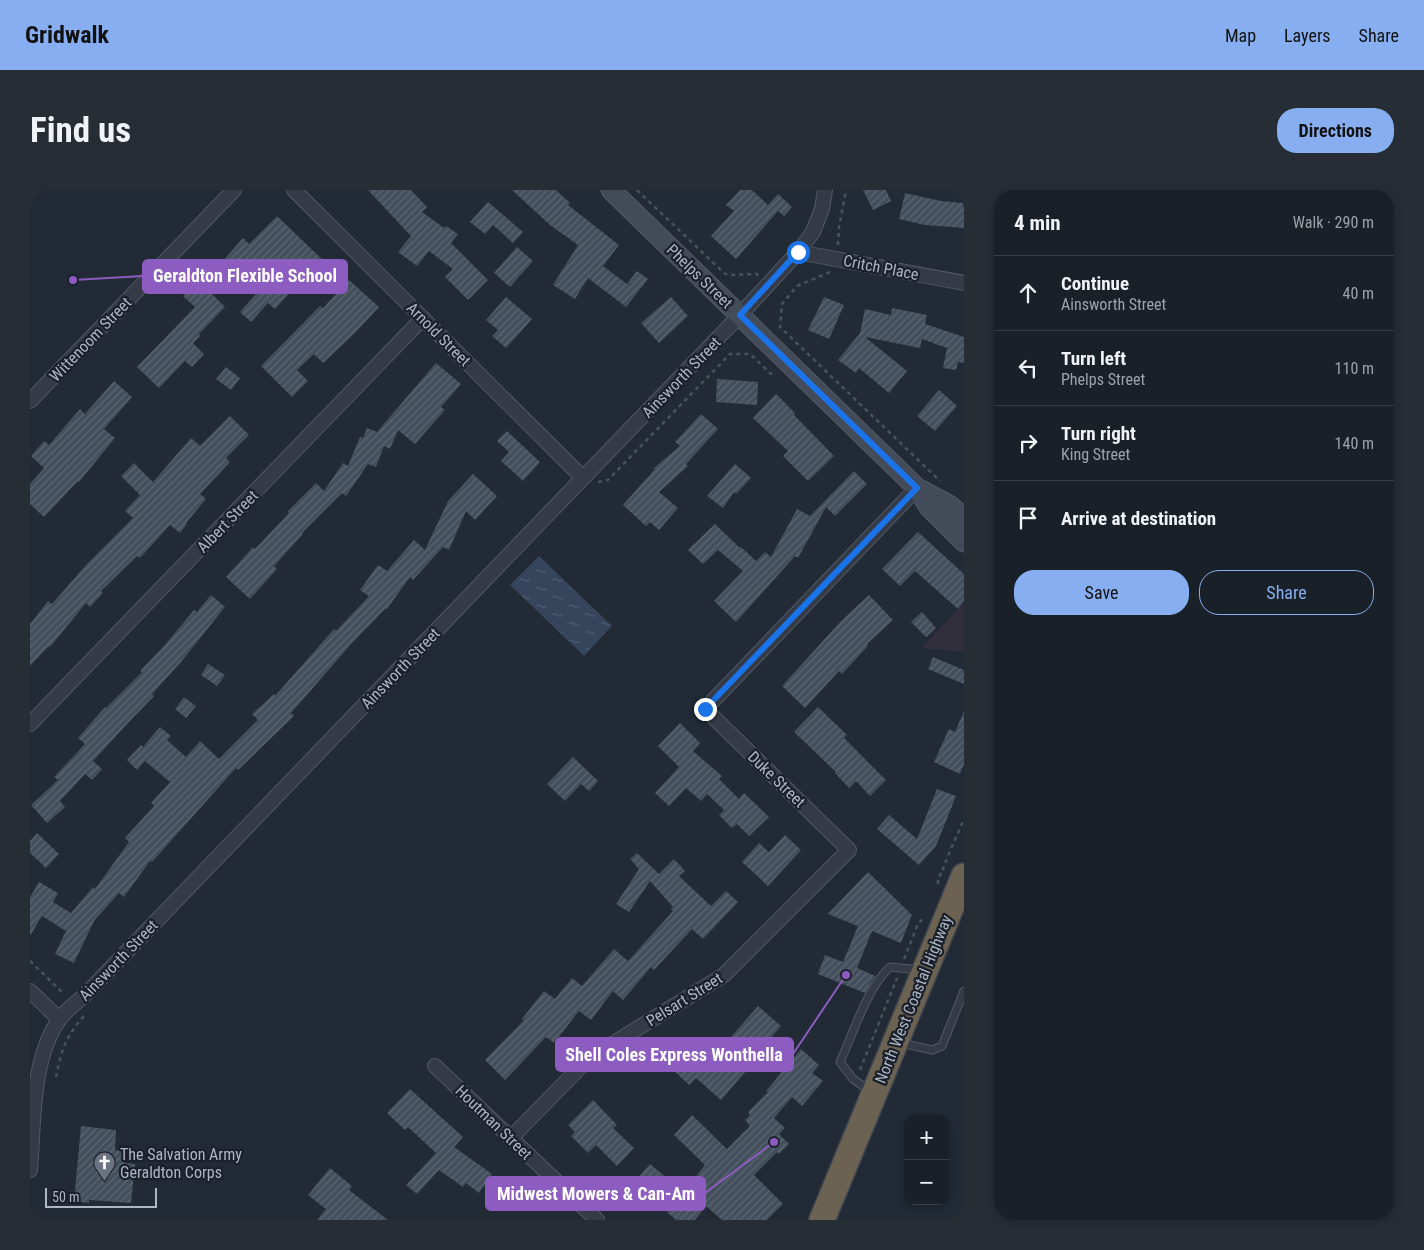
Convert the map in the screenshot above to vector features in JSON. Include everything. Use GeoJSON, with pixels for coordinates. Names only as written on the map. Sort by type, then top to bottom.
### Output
{"type":"FeatureCollection","features":[{"type":"Feature","properties":{"kind":"highway","name":"North West Coastal Highway"},"geometry":{"type":"LineString","coordinates":[[822,1220],[925,970],[951,872]]}},
{"type":"Feature","properties":{"kind":"highway","name":"North West Coastal Highway"},"geometry":{"type":"LineString","coordinates":[[828,1220],[874,1094]]}},
{"type":"Feature","properties":{"kind":"main road","name":"Phelps Street"},"geometry":{"type":"LineString","coordinates":[[611,190],[917,488],[929,507],[964,542]]}},
{"type":"Feature","properties":{"kind":"main road","name":"Phelps Street"},"geometry":{"type":"LineString","coordinates":[[917,488],[950,506],[964,517]]}},
{"type":"Feature","properties":{"kind":"street","name":"Wittenoom Street"},"geometry":{"type":"LineString","coordinates":[[30,401],[234,190]]}},
{"type":"Feature","properties":{"kind":"street","name":"Arnold Street"},"geometry":{"type":"LineString","coordinates":[[294,190],[584,478]]}},
{"type":"Feature","properties":{"kind":"street","name":"Ainsworth Street"},"geometry":{"type":"LineString","coordinates":[[30,1170],[38,1076],[44,1047],[59,1019],[84,996],[699,360],[798,252],[813,232],[822,209],[825,190]]}},
{"type":"Feature","properties":{"kind":"street","name":"Critch Place"},"geometry":{"type":"LineString","coordinates":[[798,252],[964,283]]}},
{"type":"Feature","properties":{"kind":"street","name":"Albert Street"},"geometry":{"type":"LineString","coordinates":[[30,724],[423,318]]}},
{"type":"Feature","properties":{"kind":"street","name":"Duke Street"},"geometry":{"type":"LineString","coordinates":[[849,850],[705,709],[917,488]]}},
{"type":"Feature","properties":{"kind":"street","name":"Pelsart Street"},"geometry":{"type":"LineString","coordinates":[[511,1138],[588,1059],[724,975],[849,850]]}},
{"type":"Feature","properties":{"kind":"street"},"geometry":{"type":"LineString","coordinates":[[30,991],[59,1019]]}},
{"type":"Feature","properties":{"kind":"street","name":"Houtman Street"},"geometry":{"type":"LineString","coordinates":[[435,1066],[597,1220]]}},
{"type":"Feature","properties":{"kind":"lane"},"geometry":{"type":"LineString","coordinates":[[874,1094],[853,1080],[840,1062],[863,1010],[882,974],[890,967],[925,970]]}},
{"type":"Feature","properties":{"kind":"lane"},"geometry":{"type":"LineString","coordinates":[[896,1041],[932,1050],[942,1046],[964,991]]}},
{"type":"Feature","properties":{"kind":"path"},"geometry":{"type":"LineString","coordinates":[[637,190],[724,273],[728,275],[757,274],[758,276]]}},
{"type":"Feature","properties":{"kind":"path"},"geometry":{"type":"LineString","coordinates":[[839,242],[839,228],[846,190]]}},
{"type":"Feature","properties":{"kind":"path"},"geometry":{"type":"LineString","coordinates":[[832,269],[829,273],[797,286],[782,304],[780,328],[942,483]]}},
{"type":"Feature","properties":{"kind":"path"},"geometry":{"type":"LineString","coordinates":[[782,296],[786,299]]}},
{"type":"Feature","properties":{"kind":"path"},"geometry":{"type":"LineString","coordinates":[[938,887],[938,879],[951,872],[964,819]]}},
{"type":"Feature","properties":{"kind":"path"},"geometry":{"type":"LineString","coordinates":[[907,953],[918,924],[927,914]]}},
{"type":"Feature","properties":{"kind":"path"},"geometry":{"type":"LineString","coordinates":[[30,961],[64,994]]}},
{"type":"Feature","properties":{"kind":"path"},"geometry":{"type":"LineString","coordinates":[[863,1063],[898,976]]}},
{"type":"Feature","properties":{"kind":"path"},"geometry":{"type":"LineString","coordinates":[[56,1077],[66,1039],[86,1015]]}},
{"type":"Feature","properties":{"kind":"shaded area"},"geometry":{"type":"Polygon","coordinates":[[[964,603],[964,652],[921,648],[964,603]]]}},
{"type":"Feature","properties":{"kind":"water"},"geometry":{"type":"Polygon","coordinates":[[[539,556],[612,626],[584,656],[510,585],[539,556]]]}},
{"type":"Feature","properties":{"kind":"building"},"geometry":{"type":"Polygon","coordinates":[[[368,190],[411,190],[427,207],[422,212],[444,228],[446,226],[458,234],[451,243],[488,280],[468,300],[445,277],[453,269],[429,251],[417,266],[398,252],[411,236],[368,190]]]}},
{"type":"Feature","properties":{"kind":"building"},"geometry":{"type":"Polygon","coordinates":[[[512,190],[556,190],[570,203],[568,205],[619,245],[603,266],[627,284],[637,271],[648,279],[626,307],[588,278],[575,299],[553,285],[578,245],[550,225],[512,190]]]}},
{"type":"Feature","properties":{"kind":"building"},"geometry":{"type":"Polygon","coordinates":[[[740,190],[752,190],[768,205],[778,194],[792,207],[784,216],[778,211],[736,259],[711,236],[734,211],[726,205],[740,190]]]}},
{"type":"Feature","properties":{"kind":"building"},"geometry":{"type":"Polygon","coordinates":[[[863,190],[886,190],[891,201],[873,210],[863,190]]]}},
{"type":"Feature","properties":{"kind":"building"},"geometry":{"type":"Polygon","coordinates":[[[905,193],[941,201],[964,203],[964,228],[925,225],[899,219],[905,193]]]}},
{"type":"Feature","properties":{"kind":"building"},"geometry":{"type":"Polygon","coordinates":[[[488,202],[523,232],[513,243],[493,225],[485,234],[470,222],[488,202]]]}},
{"type":"Feature","properties":{"kind":"building"},"geometry":{"type":"Polygon","coordinates":[[[277,216],[328,265],[313,281],[306,275],[275,309],[268,303],[251,322],[240,312],[257,293],[222,262],[243,238],[249,244],[277,216]]]}},
{"type":"Feature","properties":{"kind":"building"},"geometry":{"type":"Polygon","coordinates":[[[517,247],[533,261],[510,287],[494,273],[517,247]]]}},
{"type":"Feature","properties":{"kind":"building"},"geometry":{"type":"Polygon","coordinates":[[[198,280],[225,307],[193,343],[204,354],[192,367],[185,361],[159,388],[137,367],[195,307],[183,296],[198,280]]]}},
{"type":"Feature","properties":{"kind":"building"},"geometry":{"type":"Polygon","coordinates":[[[349,280],[379,307],[323,363],[314,354],[297,370],[308,381],[292,397],[261,366],[320,306],[323,308],[349,280]]]}},
{"type":"Feature","properties":{"kind":"building"},"geometry":{"type":"Polygon","coordinates":[[[506,297],[532,319],[506,348],[492,336],[498,330],[486,320],[506,297]]]}},
{"type":"Feature","properties":{"kind":"building"},"geometry":{"type":"Polygon","coordinates":[[[671,297],[688,316],[659,343],[641,323],[671,297]]]}},
{"type":"Feature","properties":{"kind":"building"},"geometry":{"type":"Polygon","coordinates":[[[824,297],[844,305],[829,339],[808,330],[824,297]]]}},
{"type":"Feature","properties":{"kind":"building"},"geometry":{"type":"Polygon","coordinates":[[[892,308],[927,315],[925,324],[964,337],[964,363],[958,362],[956,370],[943,368],[947,348],[922,339],[920,348],[865,337],[907,371],[889,393],[859,368],[856,373],[838,360],[860,333],[865,309],[891,315],[892,308]]]}},
{"type":"Feature","properties":{"kind":"building"},"geometry":{"type":"Polygon","coordinates":[[[436,363],[461,384],[441,407],[445,410],[415,444],[398,430],[390,449],[384,446],[376,467],[368,464],[346,496],[342,493],[302,533],[274,566],[277,569],[250,599],[226,577],[253,547],[255,549],[289,513],[287,512],[316,483],[324,491],[343,463],[348,466],[360,437],[363,438],[367,428],[377,432],[436,363]]]}},
{"type":"Feature","properties":{"kind":"building"},"geometry":{"type":"Polygon","coordinates":[[[226,367],[240,378],[231,390],[216,379],[226,367]]]}},
{"type":"Feature","properties":{"kind":"building"},"geometry":{"type":"Polygon","coordinates":[[[717,379],[758,382],[757,405],[716,402],[717,379]]]}},
{"type":"Feature","properties":{"kind":"building"},"geometry":{"type":"Polygon","coordinates":[[[114,381],[132,397],[104,429],[115,438],[79,482],[44,517],[30,504],[30,484],[44,468],[31,456],[44,441],[49,445],[80,409],[85,414],[114,381]]]}},
{"type":"Feature","properties":{"kind":"building"},"geometry":{"type":"Polygon","coordinates":[[[939,390],[957,406],[935,431],[917,416],[939,390]]]}},
{"type":"Feature","properties":{"kind":"building"},"geometry":{"type":"Polygon","coordinates":[[[776,394],[834,456],[808,481],[783,456],[788,451],[753,418],[776,394]]]}},
{"type":"Feature","properties":{"kind":"building"},"geometry":{"type":"Polygon","coordinates":[[[701,414],[718,429],[686,464],[688,466],[659,492],[678,508],[659,530],[650,522],[646,526],[623,505],[654,468],[680,446],[675,442],[701,414]]]}},
{"type":"Feature","properties":{"kind":"building"},"geometry":{"type":"Polygon","coordinates":[[[230,416],[249,435],[226,458],[230,462],[200,494],[206,499],[180,533],[170,525],[140,558],[137,556],[101,591],[103,593],[90,607],[86,603],[50,647],[30,666],[30,624],[48,601],[52,604],[86,565],[133,518],[125,511],[140,495],[121,476],[134,463],[153,482],[191,438],[200,446],[230,416]]]}},
{"type":"Feature","properties":{"kind":"building"},"geometry":{"type":"Polygon","coordinates":[[[507,431],[540,462],[523,481],[501,461],[509,452],[497,441],[507,431]]]}},
{"type":"Feature","properties":{"kind":"building"},"geometry":{"type":"Polygon","coordinates":[[[735,464],[751,478],[736,494],[734,492],[723,508],[707,496],[735,464]]]}},
{"type":"Feature","properties":{"kind":"building"},"geometry":{"type":"Polygon","coordinates":[[[854,471],[867,484],[835,516],[826,507],[798,558],[795,556],[736,622],[714,601],[743,571],[718,550],[703,564],[688,550],[715,524],[756,561],[765,552],[771,557],[797,509],[810,516],[854,471]]]}},
{"type":"Feature","properties":{"kind":"building"},"geometry":{"type":"Polygon","coordinates":[[[473,474],[497,496],[475,520],[466,511],[449,550],[443,547],[413,580],[410,577],[387,609],[352,643],[291,713],[294,716],[238,770],[236,768],[152,862],[150,861],[124,897],[119,893],[94,921],[74,963],[55,954],[66,931],[42,916],[30,936],[30,897],[39,882],[58,893],[53,902],[71,913],[93,887],[95,889],[129,842],[125,838],[154,806],[151,803],[170,782],[145,761],[137,770],[127,760],[141,745],[143,747],[160,727],[171,736],[167,740],[186,757],[200,741],[219,759],[258,720],[252,714],[274,694],[275,696],[334,629],[336,631],[369,596],[360,590],[378,565],[387,571],[414,540],[425,550],[448,501],[473,474]]]}},
{"type":"Feature","properties":{"kind":"building"},"geometry":{"type":"Polygon","coordinates":[[[918,532],[964,574],[964,601],[958,609],[915,571],[900,586],[882,569],[918,532]]]}},
{"type":"Feature","properties":{"kind":"building"},"geometry":{"type":"Polygon","coordinates":[[[211,595],[225,607],[181,662],[152,694],[154,696],[93,761],[102,769],[92,780],[85,774],[60,801],[65,807],[47,823],[31,805],[58,780],[54,777],[85,744],[78,738],[105,707],[142,672],[140,671],[194,610],[197,612],[211,595]]]}},
{"type":"Feature","properties":{"kind":"building"},"geometry":{"type":"Polygon","coordinates":[[[869,595],[893,620],[867,644],[868,646],[842,674],[839,671],[805,708],[782,686],[842,620],[869,595]]]}},
{"type":"Feature","properties":{"kind":"building"},"geometry":{"type":"Polygon","coordinates":[[[922,612],[936,628],[926,637],[911,622],[922,612]]]}},
{"type":"Feature","properties":{"kind":"building"},"geometry":{"type":"Polygon","coordinates":[[[933,657],[964,670],[964,684],[928,669],[933,657]]]}},
{"type":"Feature","properties":{"kind":"building"},"geometry":{"type":"Polygon","coordinates":[[[208,664],[225,675],[217,686],[201,675],[208,664]]]}},
{"type":"Feature","properties":{"kind":"building"},"geometry":{"type":"Polygon","coordinates":[[[184,697],[196,706],[186,718],[175,709],[184,697]]]}},
{"type":"Feature","properties":{"kind":"building"},"geometry":{"type":"Polygon","coordinates":[[[818,707],[847,735],[844,738],[886,780],[870,796],[856,781],[849,788],[836,772],[794,732],[818,707]]]}},
{"type":"Feature","properties":{"kind":"building"},"geometry":{"type":"Polygon","coordinates":[[[964,711],[964,764],[960,774],[934,762],[949,729],[955,732],[964,711]]]}},
{"type":"Feature","properties":{"kind":"building"},"geometry":{"type":"Polygon","coordinates":[[[680,723],[700,743],[693,751],[722,776],[719,779],[739,799],[744,793],[769,817],[749,836],[737,824],[732,828],[719,815],[724,810],[707,794],[701,801],[686,788],[669,806],[655,793],[679,767],[658,746],[680,723]]]}},
{"type":"Feature","properties":{"kind":"building"},"geometry":{"type":"Polygon","coordinates":[[[573,757],[598,781],[589,791],[581,784],[565,801],[547,784],[573,757]]]}},
{"type":"Feature","properties":{"kind":"building"},"geometry":{"type":"Polygon","coordinates":[[[937,789],[956,796],[936,846],[919,865],[877,829],[889,815],[917,839],[937,789]]]}},
{"type":"Feature","properties":{"kind":"building"},"geometry":{"type":"Polygon","coordinates":[[[37,833],[59,854],[46,868],[30,853],[30,841],[37,833]]]}},
{"type":"Feature","properties":{"kind":"building"},"geometry":{"type":"Polygon","coordinates":[[[785,835],[801,850],[768,886],[742,862],[759,843],[769,852],[785,835]]]}},
{"type":"Feature","properties":{"kind":"building"},"geometry":{"type":"Polygon","coordinates":[[[637,853],[659,874],[674,859],[685,871],[679,876],[711,906],[726,891],[738,902],[703,939],[692,929],[654,970],[651,967],[623,1000],[613,991],[591,1020],[579,1011],[554,1043],[546,1037],[505,1080],[485,1060],[524,1020],[522,1019],[544,991],[555,999],[572,978],[582,986],[614,949],[628,961],[673,911],[671,909],[673,907],[650,881],[629,912],[616,904],[639,869],[630,859],[637,853]]]}},
{"type":"Feature","properties":{"kind":"building"},"geometry":{"type":"Polygon","coordinates":[[[868,872],[912,915],[901,943],[872,931],[857,968],[875,976],[865,993],[818,974],[825,955],[843,962],[858,926],[828,914],[868,872]]]}},
{"type":"Feature","properties":{"kind":"building"},"geometry":{"type":"Polygon","coordinates":[[[758,1006],[781,1026],[762,1048],[764,1050],[721,1100],[696,1078],[689,1085],[669,1066],[689,1044],[709,1062],[758,1006]]]}},
{"type":"Feature","properties":{"kind":"building"},"geometry":{"type":"Polygon","coordinates":[[[801,1049],[819,1065],[812,1073],[823,1081],[802,1106],[792,1097],[774,1118],[785,1128],[779,1134],[789,1144],[779,1154],[777,1152],[754,1175],[783,1204],[767,1220],[722,1220],[706,1206],[695,1220],[676,1220],[667,1212],[669,1209],[635,1181],[650,1164],[684,1192],[705,1165],[674,1135],[692,1115],[727,1149],[750,1126],[745,1120],[750,1115],[748,1112],[768,1092],[766,1091],[801,1049]]]}},
{"type":"Feature","properties":{"kind":"building"},"geometry":{"type":"Polygon","coordinates":[[[410,1089],[463,1137],[454,1147],[492,1174],[479,1193],[466,1183],[463,1187],[439,1170],[417,1194],[406,1185],[436,1153],[408,1127],[405,1130],[387,1113],[410,1089]]]}},
{"type":"Feature","properties":{"kind":"building"},"geometry":{"type":"Polygon","coordinates":[[[593,1100],[617,1125],[613,1128],[634,1148],[617,1166],[596,1145],[588,1153],[571,1136],[575,1132],[568,1125],[593,1100]]]}},
{"type":"Feature","properties":{"kind":"building","name":"The Salvation Army Geraldton Corps"},"geometry":{"type":"Polygon","coordinates":[[[81,1126],[116,1130],[115,1150],[126,1151],[125,1163],[135,1164],[131,1203],[89,1200],[89,1203],[74,1201],[81,1126]]]}},
{"type":"Feature","properties":{"kind":"building"},"geometry":{"type":"Polygon","coordinates":[[[330,1168],[352,1186],[349,1190],[388,1220],[317,1220],[326,1209],[308,1195],[330,1168]]]}},
{"type":"Feature","properties":{"kind":"place","name":"Geraldton Flexible School"},"geometry":{"type":"Point","coordinates":[73,280]}},
{"type":"Feature","properties":{"kind":"place","name":"Shell Coles Express Wonthella"},"geometry":{"type":"Point","coordinates":[846,975]}},
{"type":"Feature","properties":{"kind":"place","name":"Midwest Mowers & Can-Am"},"geometry":{"type":"Point","coordinates":[774,1142]}},
{"type":"Feature","properties":{"kind":"place","name":"The Salvation Army Geraldton Corps"},"geometry":{"type":"Point","coordinates":[104,1182]}},
{"type":"Feature","properties":{"kind":"route"},"geometry":{"type":"LineString","coordinates":[[705,709],[917,488],[740,315],[798,252]]}}]}
